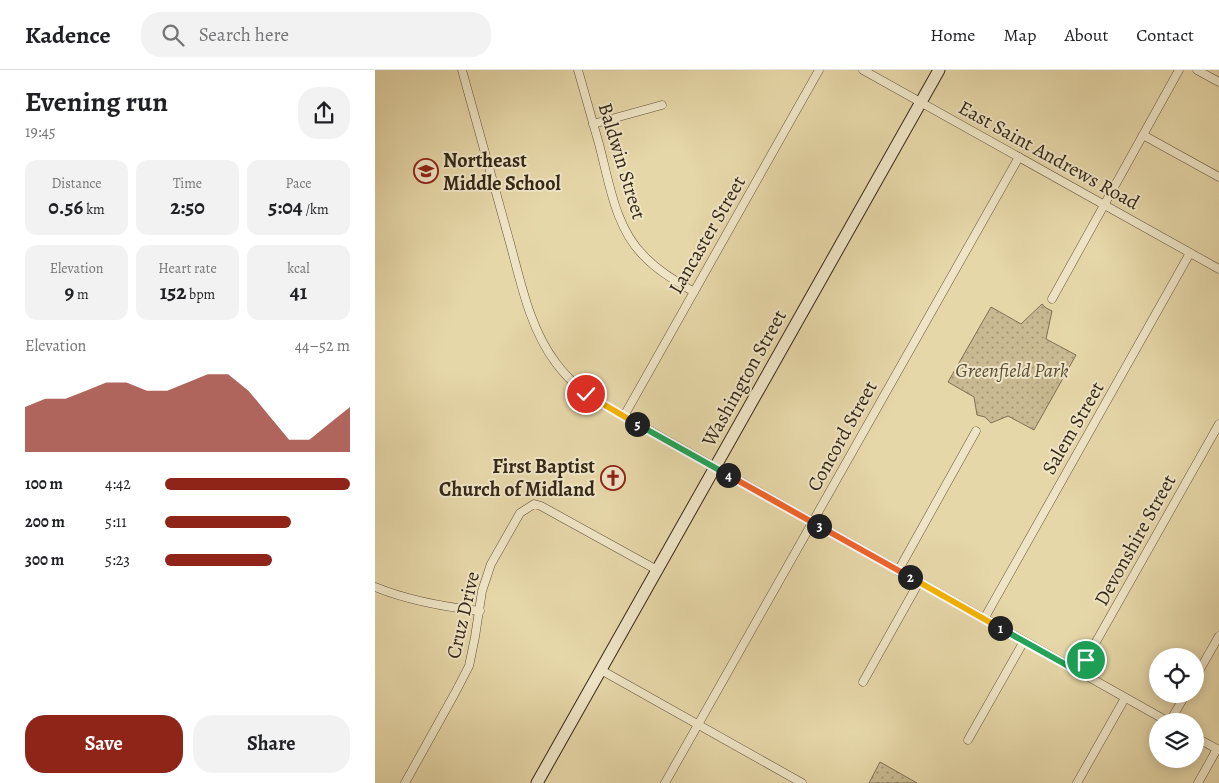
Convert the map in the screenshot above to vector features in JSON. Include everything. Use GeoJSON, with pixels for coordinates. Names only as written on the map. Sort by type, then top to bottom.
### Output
{"type":"FeatureCollection","features":[{"type":"Feature","properties":{"kind":"street"},"geometry":{"type":"LineString","coordinates":[[462,70],[519,274],[540,338],[555,362],[576,386],[586,394],[714,468],[1154,713]]}},
{"type":"Feature","properties":{"kind":"street","name":"Baldwin Street"},"geometry":{"type":"LineString","coordinates":[[578,70],[623,226],[643,256],[656,268],[694,292]]}},
{"type":"Feature","properties":{"kind":"street","name":"Lancaster Street"},"geometry":{"type":"LineString","coordinates":[[624,416],[819,70]]}},
{"type":"Feature","properties":{"kind":"street","name":"East Saint Andrews Road"},"geometry":{"type":"LineString","coordinates":[[863,70],[1219,269]]}},
{"type":"Feature","properties":{"kind":"street","name":"Washington Street"},"geometry":{"type":"LineString","coordinates":[[537,783],[939,70]]}},
{"type":"Feature","properties":{"kind":"street"},"geometry":{"type":"LineString","coordinates":[[1051,299],[1179,70]]}},
{"type":"Feature","properties":{"kind":"street"},"geometry":{"type":"LineString","coordinates":[[1197,70],[1219,82]]}},
{"type":"Feature","properties":{"kind":"street"},"geometry":{"type":"LineString","coordinates":[[593,124],[662,105]]}},
{"type":"Feature","properties":{"kind":"street"},"geometry":{"type":"LineString","coordinates":[[1143,135],[1219,177]]}},
{"type":"Feature","properties":{"kind":"street","name":"Concord Street"},"geometry":{"type":"LineString","coordinates":[[665,783],[1019,157]]}},
{"type":"Feature","properties":{"kind":"street","name":"Salem Street"},"geometry":{"type":"LineString","coordinates":[[984,619],[1190,253]]}},
{"type":"Feature","properties":{"kind":"street","name":"Devonshire Street"},"geometry":{"type":"LineString","coordinates":[[1079,672],[1219,424]]}},
{"type":"Feature","properties":{"kind":"street"},"geometry":{"type":"LineString","coordinates":[[898,571],[976,431]]}},
{"type":"Feature","properties":{"kind":"street","name":"Cruz Drive"},"geometry":{"type":"LineString","coordinates":[[405,783],[469,666],[482,591],[491,564],[520,513],[534,504],[558,513],[657,570]]}},
{"type":"Feature","properties":{"kind":"street"},"geometry":{"type":"LineString","coordinates":[[863,682],[919,582]]}},
{"type":"Feature","properties":{"kind":"street"},"geometry":{"type":"LineString","coordinates":[[375,587],[392,594],[430,604],[480,611]]}},
{"type":"Feature","properties":{"kind":"street"},"geometry":{"type":"LineString","coordinates":[[1204,662],[1219,636]]}},
{"type":"Feature","properties":{"kind":"street"},"geometry":{"type":"LineString","coordinates":[[968,740],[1024,641]]}},
{"type":"Feature","properties":{"kind":"street"},"geometry":{"type":"LineString","coordinates":[[601,670],[802,783]]}},
{"type":"Feature","properties":{"kind":"street"},"geometry":{"type":"LineString","coordinates":[[1077,783],[1125,698]]}},
{"type":"Feature","properties":{"kind":"street"},"geometry":{"type":"LineString","coordinates":[[1198,783],[1218,750],[1204,742]]}},
{"type":"Feature","properties":{"kind":"green space","name":"Greenfield Park"},"geometry":{"type":"Polygon","coordinates":[[[1042,304],[1052,311],[1046,339],[1076,355],[1034,430],[1008,416],[991,423],[985,417],[977,415],[974,397],[948,382],[991,307],[1021,324],[1042,304]]]}},
{"type":"Feature","properties":{"kind":"green space"},"geometry":{"type":"Polygon","coordinates":[[[880,762],[917,783],[869,783],[880,762]]]}},
{"type":"Feature","properties":{"kind":"place","name":"Northeast Middle School"},"geometry":{"type":"Point","coordinates":[426,171]}},
{"type":"Feature","properties":{"kind":"place","name":"First Baptist Church of Midland"},"geometry":{"type":"Point","coordinates":[613,478]}},
{"type":"Feature","properties":{"kind":"route"},"geometry":{"type":"LineString","coordinates":[[586,394],[714,468],[1079,672],[1086,660]]}}]}
